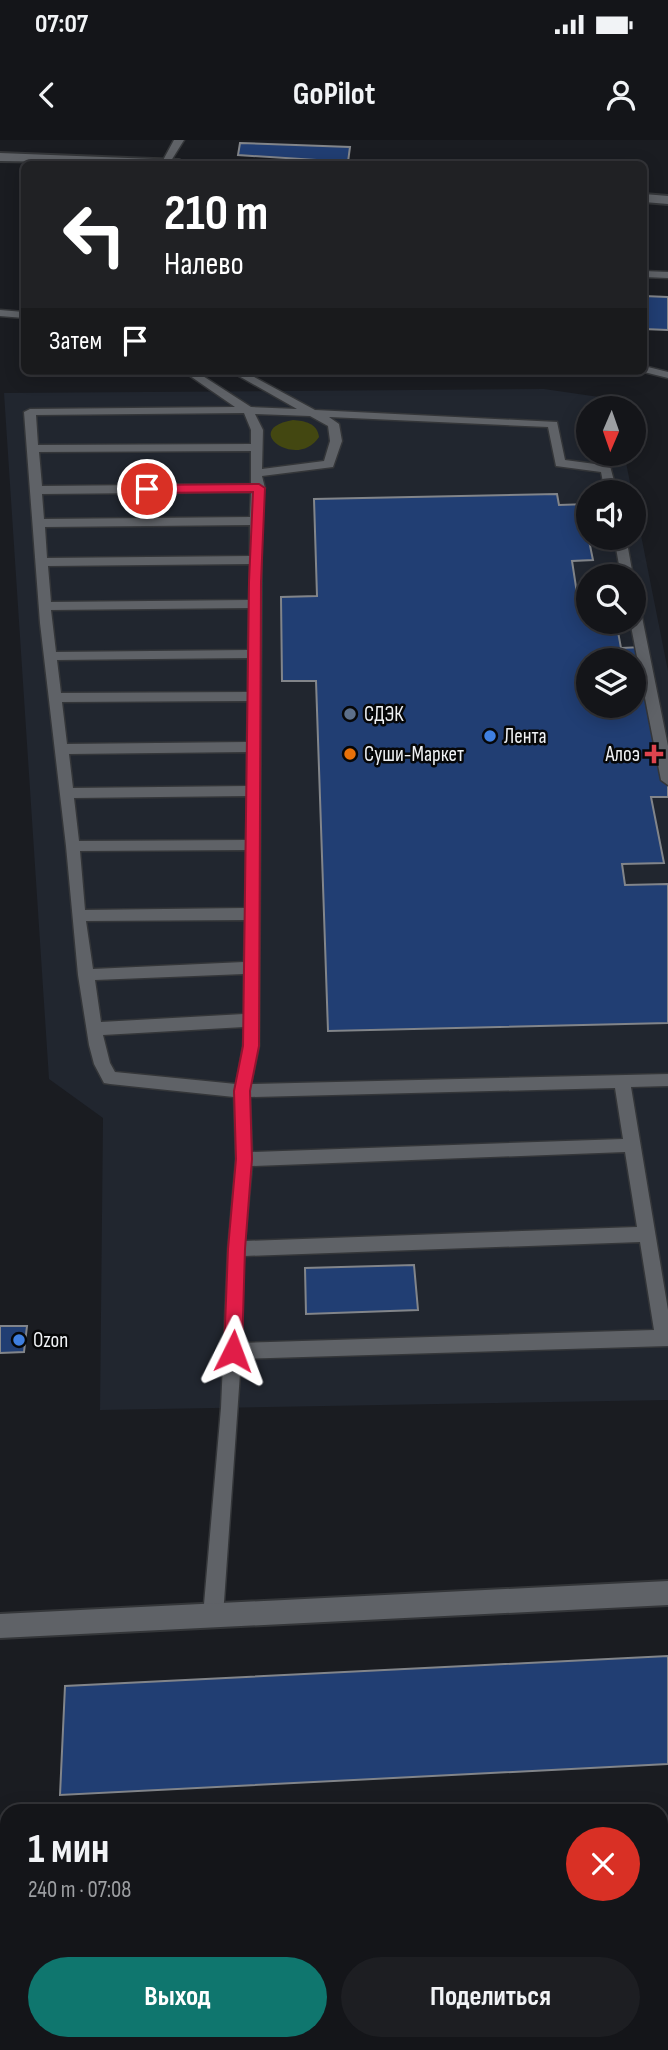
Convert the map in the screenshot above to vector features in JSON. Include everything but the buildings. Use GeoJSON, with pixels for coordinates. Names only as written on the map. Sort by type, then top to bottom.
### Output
{"type":"FeatureCollection","features":[{"type":"Feature","properties":{"kind":"street"},"geometry":{"type":"LineString","coordinates":[[0,157],[110,161]]}},
{"type":"Feature","properties":{"kind":"street"},"geometry":{"type":"LineString","coordinates":[[647,198],[668,200]]}},
{"type":"Feature","properties":{"kind":"street"},"geometry":{"type":"LineString","coordinates":[[0,1626],[668,1593]]}},
{"type":"Feature","properties":{"kind":"lane"},"geometry":{"type":"LineString","coordinates":[[166,161],[179,140]]}},
{"type":"Feature","properties":{"kind":"lane"},"geometry":{"type":"LineString","coordinates":[[647,274],[668,275]]}},
{"type":"Feature","properties":{"kind":"lane"},"geometry":{"type":"LineString","coordinates":[[0,313],[21,315]]}},
{"type":"Feature","properties":{"kind":"lane"},"geometry":{"type":"LineString","coordinates":[[647,370],[668,376]]}},
{"type":"Feature","properties":{"kind":"lane"},"geometry":{"type":"LineString","coordinates":[[194,375],[248,410],[257,430],[258,447],[251,1046],[242,1091],[244,1159],[213,1616]]}},
{"type":"Feature","properties":{"kind":"lane"},"geometry":{"type":"LineString","coordinates":[[36,490],[258,481],[329,464],[336,441],[333,424],[318,413],[243,375]]}},
{"type":"Feature","properties":{"kind":"lane"},"geometry":{"type":"LineString","coordinates":[[608,480],[606,468],[560,463],[553,424],[248,410],[30,412],[45,606],[85,975],[102,1064],[110,1078],[242,1091],[668,1080]]}},
{"type":"Feature","properties":{"kind":"lane"},"geometry":{"type":"LineString","coordinates":[[33,449],[258,447]]}},
{"type":"Feature","properties":{"kind":"lane"},"geometry":{"type":"LineString","coordinates":[[39,523],[258,521]]}},
{"type":"Feature","properties":{"kind":"lane"},"geometry":{"type":"LineString","coordinates":[[42,562],[256,560]]}},
{"type":"Feature","properties":{"kind":"lane"},"geometry":{"type":"LineString","coordinates":[[45,606],[255,604]]}},
{"type":"Feature","properties":{"kind":"lane"},"geometry":{"type":"LineString","coordinates":[[639,634],[668,780]]}},
{"type":"Feature","properties":{"kind":"lane"},"geometry":{"type":"LineString","coordinates":[[51,656],[255,654]]}},
{"type":"Feature","properties":{"kind":"lane"},"geometry":{"type":"LineString","coordinates":[[55,698],[254,696]]}},
{"type":"Feature","properties":{"kind":"lane"},"geometry":{"type":"LineString","coordinates":[[61,749],[254,747]]}},
{"type":"Feature","properties":{"kind":"lane"},"geometry":{"type":"LineString","coordinates":[[66,793],[253,792]]}},
{"type":"Feature","properties":{"kind":"lane"},"geometry":{"type":"LineString","coordinates":[[73,846],[253,845]]}},
{"type":"Feature","properties":{"kind":"lane"},"geometry":{"type":"LineString","coordinates":[[78,916],[252,914]]}},
{"type":"Feature","properties":{"kind":"lane"},"geometry":{"type":"LineString","coordinates":[[85,975],[252,968]]}},
{"type":"Feature","properties":{"kind":"lane"},"geometry":{"type":"LineString","coordinates":[[94,1029],[251,1020]]}},
{"type":"Feature","properties":{"kind":"lane"},"geometry":{"type":"LineString","coordinates":[[233,1351],[666,1338],[622,1082]]}},
{"type":"Feature","properties":{"kind":"lane"},"geometry":{"type":"LineString","coordinates":[[244,1159],[632,1145]]}},
{"type":"Feature","properties":{"kind":"lane"},"geometry":{"type":"LineString","coordinates":[[236,1249],[647,1234]]}},
{"type":"Feature","properties":{"kind":"shaded area"},"geometry":{"type":"Polygon","coordinates":[[[544,389],[592,396],[576,396],[576,466],[627,466],[630,480],[576,480],[576,550],[644,550],[668,671],[668,1400],[100,1410],[103,1118],[49,1079],[4,393],[544,389]]]}},
{"type":"Feature","properties":{"kind":"green space"},"geometry":{"type":"Polygon","coordinates":[[[293,420],[313,426],[319,437],[309,446],[298,450],[278,445],[272,438],[271,431],[278,425],[293,420]]]}},
{"type":"Feature","properties":{"kind":"place","name":"СДЭК"},"geometry":{"type":"Point","coordinates":[350,714]}},
{"type":"Feature","properties":{"kind":"place","name":"Лента"},"geometry":{"type":"Point","coordinates":[490,736]}},
{"type":"Feature","properties":{"kind":"place","name":"Суши-Маркет"},"geometry":{"type":"Point","coordinates":[350,754]}},
{"type":"Feature","properties":{"kind":"place","name":"Алоэ"},"geometry":{"type":"Point","coordinates":[654,754]}},
{"type":"Feature","properties":{"kind":"place","name":"Ozon"},"geometry":{"type":"Point","coordinates":[19,1340]}},
{"type":"Feature","properties":{"kind":"route"},"geometry":{"type":"LineString","coordinates":[[147,489],[259,488],[255,582],[251,1046],[242,1091],[244,1159],[236,1249],[233,1351]]}}]}
